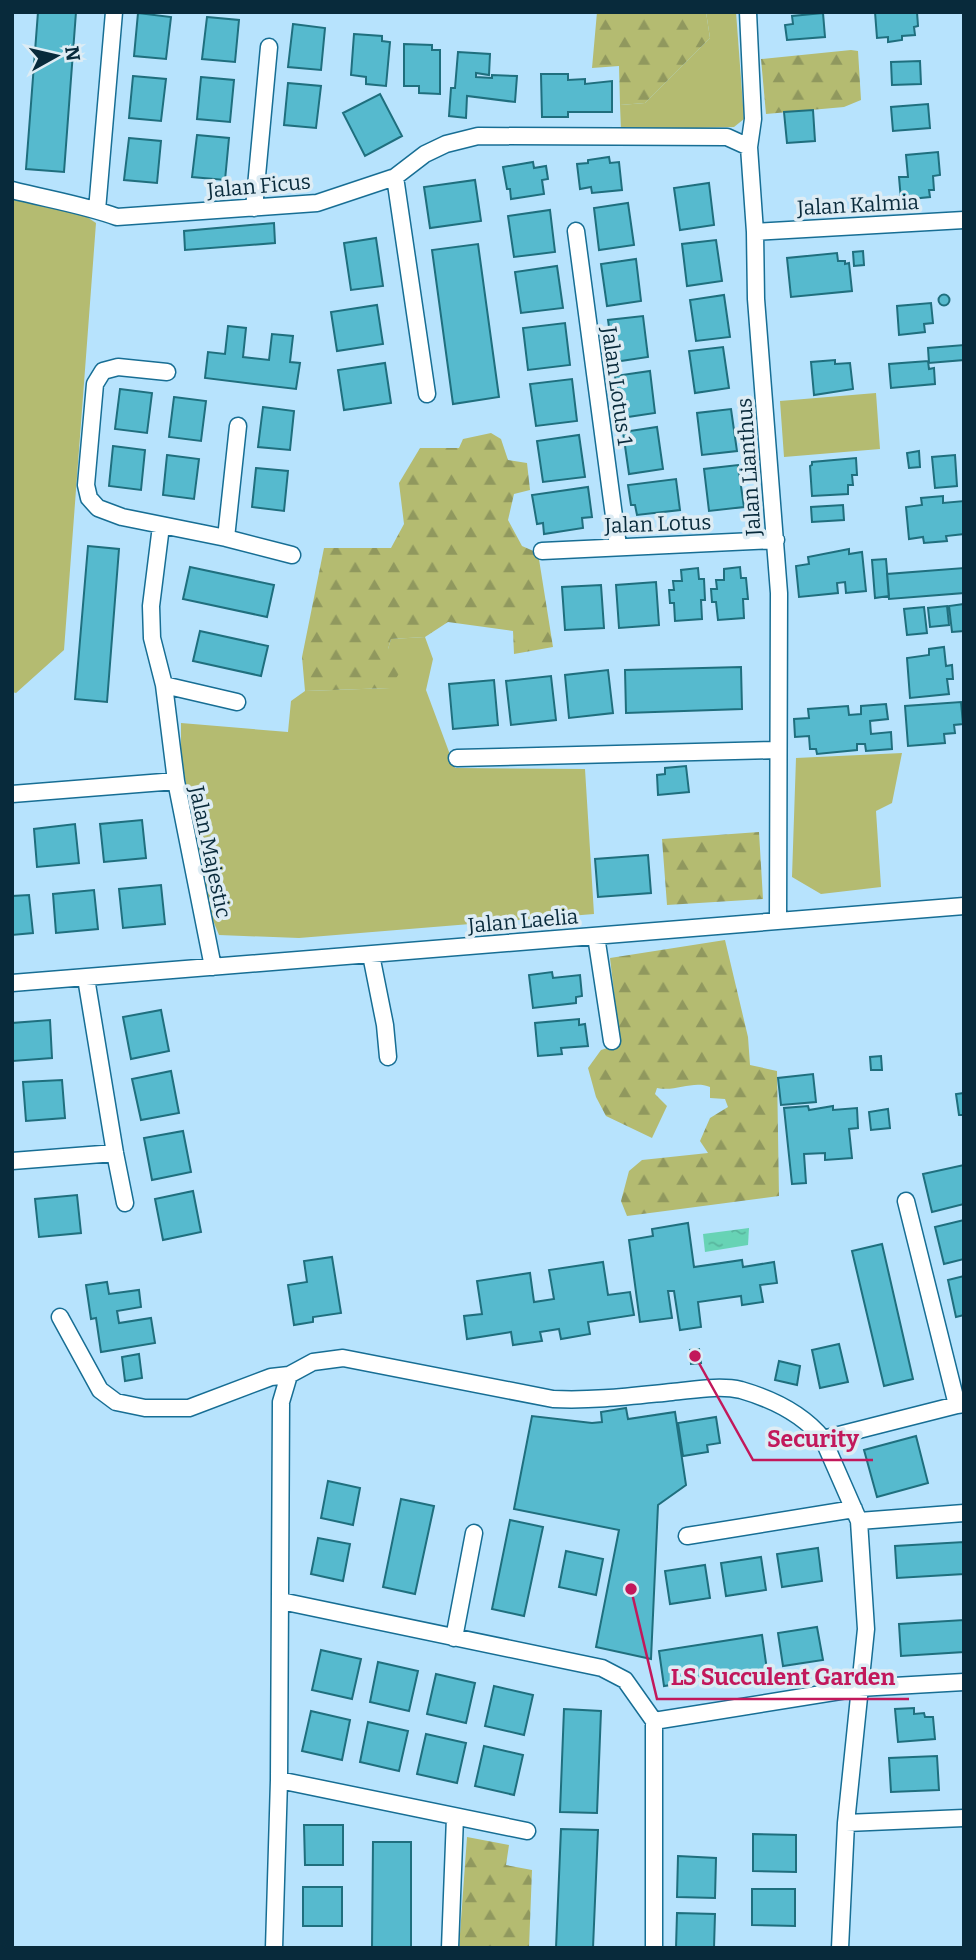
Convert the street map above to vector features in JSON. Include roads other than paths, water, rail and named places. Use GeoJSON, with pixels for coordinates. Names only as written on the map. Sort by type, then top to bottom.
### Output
{"type":"FeatureCollection","features":[{"type":"Feature","properties":{"kind":"street"},"geometry":{"type":"LineString","coordinates":[[97,210],[114,12]]}},
{"type":"Feature","properties":{"kind":"street","name":"Jalan Lianthus"},"geometry":{"type":"LineString","coordinates":[[748,12],[753,119],[749,147],[756,299],[779,593],[778,920]]}},
{"type":"Feature","properties":{"kind":"street"},"geometry":{"type":"LineString","coordinates":[[254,208],[269,47]]}},
{"type":"Feature","properties":{"kind":"street","name":"Jalan Ficus"},"geometry":{"type":"LineString","coordinates":[[12,190],[97,210],[117,218],[317,203],[395,177],[425,154],[446,144],[478,136],[727,137],[749,147]]}},
{"type":"Feature","properties":{"kind":"street"},"geometry":{"type":"LineString","coordinates":[[395,177],[427,394]]}},
{"type":"Feature","properties":{"kind":"street","name":"Jalan Kalmia"},"geometry":{"type":"LineString","coordinates":[[755,232],[964,220]]}},
{"type":"Feature","properties":{"kind":"street","name":"Jalan Lotus 1"},"geometry":{"type":"LineString","coordinates":[[576,232],[618,546]]}},
{"type":"Feature","properties":{"kind":"street"},"geometry":{"type":"LineString","coordinates":[[167,372],[118,367],[103,371],[95,384],[86,485],[89,498],[98,508],[122,517],[226,538],[292,555]]}},
{"type":"Feature","properties":{"kind":"street"},"geometry":{"type":"LineString","coordinates":[[226,538],[238,426]]}},
{"type":"Feature","properties":{"kind":"street"},"geometry":{"type":"LineString","coordinates":[[161,526],[151,606],[152,638],[163,685],[176,781]]}},
{"type":"Feature","properties":{"kind":"street","name":"Jalan Lotus"},"geometry":{"type":"LineString","coordinates":[[542,551],[776,540]]}},
{"type":"Feature","properties":{"kind":"street"},"geometry":{"type":"LineString","coordinates":[[163,685],[237,702]]}},
{"type":"Feature","properties":{"kind":"street"},"geometry":{"type":"LineString","coordinates":[[457,758],[777,750]]}},
{"type":"Feature","properties":{"kind":"street","name":"Jalan Majestic"},"geometry":{"type":"LineString","coordinates":[[12,794],[176,781],[213,967]]}},
{"type":"Feature","properties":{"kind":"street","name":"Jalan Laelia"},"geometry":{"type":"LineString","coordinates":[[12,983],[964,906]]}},
{"type":"Feature","properties":{"kind":"street"},"geometry":{"type":"LineString","coordinates":[[596,936],[612,1041]]}},
{"type":"Feature","properties":{"kind":"street"},"geometry":{"type":"LineString","coordinates":[[371,955],[386,1025],[388,1058]]}},
{"type":"Feature","properties":{"kind":"street"},"geometry":{"type":"LineString","coordinates":[[86,978],[125,1203]]}},
{"type":"Feature","properties":{"kind":"street"},"geometry":{"type":"LineString","coordinates":[[12,1161],[115,1153]]}},
{"type":"Feature","properties":{"kind":"street"},"geometry":{"type":"LineString","coordinates":[[823,1439],[960,1404],[906,1201]]}},
{"type":"Feature","properties":{"kind":"street"},"geometry":{"type":"LineString","coordinates":[[60,1317],[100,1390],[116,1402],[145,1408],[189,1408],[271,1377],[289,1375],[313,1362],[343,1358],[553,1399],[586,1400],[713,1388],[740,1390],[794,1412],[811,1425],[823,1439],[857,1515],[866,1629],[846,1823],[840,1948]]}},
{"type":"Feature","properties":{"kind":"street"},"geometry":{"type":"LineString","coordinates":[[274,1948],[279,1780],[281,1402],[289,1375]]}},
{"type":"Feature","properties":{"kind":"street"},"geometry":{"type":"LineString","coordinates":[[687,1536],[857,1515],[964,1513]]}},
{"type":"Feature","properties":{"kind":"street"},"geometry":{"type":"LineString","coordinates":[[454,1638],[474,1533]]}},
{"type":"Feature","properties":{"kind":"street"},"geometry":{"type":"LineString","coordinates":[[281,1601],[613,1673],[625,1680],[654,1721],[654,1948]]}},
{"type":"Feature","properties":{"kind":"street"},"geometry":{"type":"LineString","coordinates":[[654,1721],[859,1688],[964,1682]]}},
{"type":"Feature","properties":{"kind":"street"},"geometry":{"type":"LineString","coordinates":[[279,1780],[527,1831]]}},
{"type":"Feature","properties":{"kind":"street"},"geometry":{"type":"LineString","coordinates":[[450,1948],[455,1817]]}},
{"type":"Feature","properties":{"kind":"street"},"geometry":{"type":"LineString","coordinates":[[846,1823],[964,1818]]}},
{"type":"Feature","properties":{"kind":"water"},"geometry":{"type":"Polygon","coordinates":[[[749,1228],[748,1245],[705,1252],[703,1234],[749,1228]]]}},
{"type":"Feature","properties":{"kind":"place","name":"Security"},"geometry":{"type":"Point","coordinates":[695,1356]}},
{"type":"Feature","properties":{"kind":"place","name":"LS Succulent Garden"},"geometry":{"type":"Point","coordinates":[631,1589]}}]}
